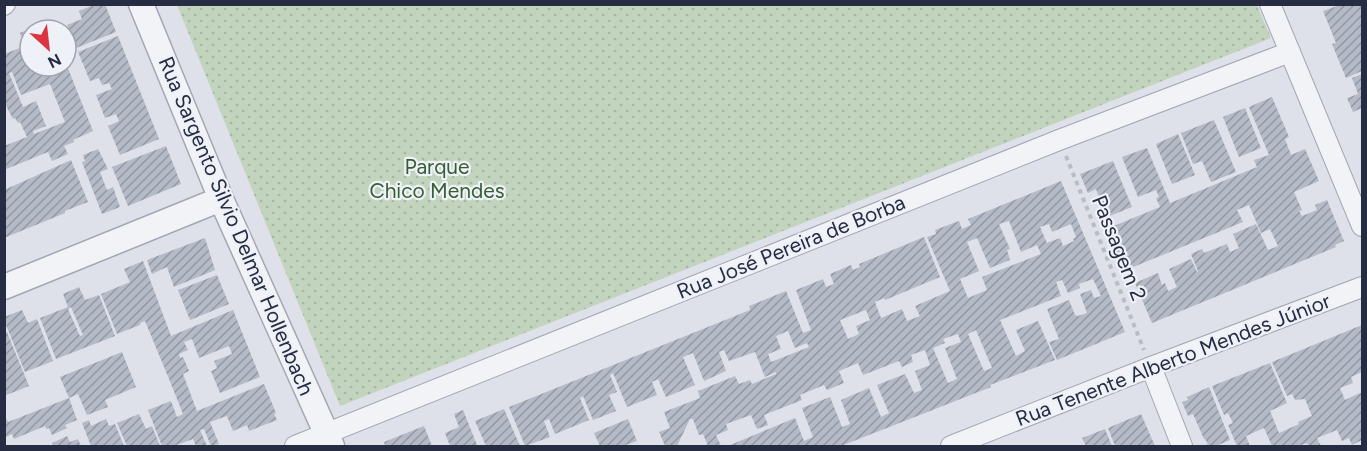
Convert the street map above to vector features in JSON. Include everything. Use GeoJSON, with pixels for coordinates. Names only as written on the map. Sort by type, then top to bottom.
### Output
{"type":"FeatureCollection","features":[{"type":"Feature","properties":{"kind":"street","name":"Rua Sargento Silvio Delmar Hollenbach"},"geometry":{"type":"LineString","coordinates":[[141,4],[221,199],[329,440]]}},
{"type":"Feature","properties":{"kind":"street"},"geometry":{"type":"LineString","coordinates":[[1270,4],[1362,226]]}},
{"type":"Feature","properties":{"kind":"street","name":"Rua José Pereira de Borba"},"geometry":{"type":"LineString","coordinates":[[295,447],[329,440],[1059,140],[1290,52]]}},
{"type":"Feature","properties":{"kind":"street"},"geometry":{"type":"LineString","coordinates":[[4,287],[221,199]]}},
{"type":"Feature","properties":{"kind":"street","name":"Rua Tenente Alberto Mendes Júnior"},"geometry":{"type":"LineString","coordinates":[[951,447],[1151,367],[1362,287]]}},
{"type":"Feature","properties":{"kind":"street"},"geometry":{"type":"LineString","coordinates":[[1151,367],[1182,447]]}},
{"type":"Feature","properties":{"kind":"path","name":"Passagem 2"},"geometry":{"type":"LineString","coordinates":[[1059,140],[1151,367]]}},
{"type":"Feature","properties":{"kind":"green space","name":"Parque Chico Mendes"},"geometry":{"type":"Polygon","coordinates":[[[177,5],[1257,5],[1271,38],[340,406],[177,5]]]}},
{"type":"Feature","properties":{"kind":"building"},"geometry":{"type":"Polygon","coordinates":[[[96,4],[105,4],[116,32],[78,47],[78,21],[82,19],[79,11],[96,4]]]}},
{"type":"Feature","properties":{"kind":"building"},"geometry":{"type":"Polygon","coordinates":[[[1340,5],[1362,5],[1362,71],[1346,78],[1332,44],[1336,43],[1323,11],[1340,5]]]}},
{"type":"Feature","properties":{"kind":"building"},"geometry":{"type":"Polygon","coordinates":[[[118,36],[159,139],[120,155],[108,126],[119,121],[116,114],[105,118],[96,95],[112,89],[109,83],[102,85],[99,78],[90,81],[78,52],[118,36]]]}},
{"type":"Feature","properties":{"kind":"building"},"geometry":{"type":"Polygon","coordinates":[[[18,49],[18,78],[72,78],[93,131],[64,146],[68,154],[52,161],[48,152],[4,170],[4,146],[27,137],[20,122],[13,119],[4,102],[4,54],[18,49]],[[12,72],[9,73],[23,107],[36,101],[46,126],[33,131],[34,134],[65,122],[50,84],[21,95],[12,72]]]}},
{"type":"Feature","properties":{"kind":"building"},"geometry":{"type":"Polygon","coordinates":[[[1362,74],[1362,108],[1353,112],[1347,98],[1358,94],[1352,78],[1362,74]]]}},
{"type":"Feature","properties":{"kind":"building"},"geometry":{"type":"Polygon","coordinates":[[[1272,97],[1289,137],[1285,139],[1291,155],[1305,149],[1319,181],[1294,192],[1302,210],[1299,211],[1302,216],[1317,210],[1315,205],[1327,200],[1344,241],[1335,245],[1336,247],[1152,323],[1135,283],[1158,273],[1162,285],[1165,283],[1168,291],[1177,287],[1169,269],[1191,259],[1197,272],[1191,254],[1202,249],[1204,253],[1227,244],[1230,252],[1239,248],[1233,234],[1256,224],[1268,250],[1278,246],[1270,229],[1261,233],[1249,205],[1237,210],[1243,222],[1121,272],[1104,230],[1160,207],[1156,198],[1159,197],[1156,190],[1138,197],[1122,157],[1147,148],[1170,203],[1257,167],[1254,160],[1269,155],[1249,107],[1272,97]]]}},
{"type":"Feature","properties":{"kind":"building"},"geometry":{"type":"Polygon","coordinates":[[[1245,108],[1261,148],[1239,157],[1223,117],[1245,108]]]}},
{"type":"Feature","properties":{"kind":"building"},"geometry":{"type":"Polygon","coordinates":[[[1214,120],[1236,172],[1211,182],[1202,161],[1193,164],[1181,133],[1214,120]]]}},
{"type":"Feature","properties":{"kind":"building"},"geometry":{"type":"Polygon","coordinates":[[[1178,134],[1195,175],[1172,184],[1156,144],[1178,134]]]}},
{"type":"Feature","properties":{"kind":"building"},"geometry":{"type":"Polygon","coordinates":[[[166,146],[181,184],[128,206],[112,167],[166,146]]]}},
{"type":"Feature","properties":{"kind":"building"},"geometry":{"type":"Polygon","coordinates":[[[98,149],[108,169],[100,172],[107,190],[113,187],[120,207],[102,214],[82,162],[85,161],[83,155],[98,149]]]}},
{"type":"Feature","properties":{"kind":"building"},"geometry":{"type":"Polygon","coordinates":[[[71,160],[88,202],[4,238],[4,190],[71,160]]]}},
{"type":"Feature","properties":{"kind":"building"},"geometry":{"type":"Polygon","coordinates":[[[1113,161],[1132,207],[1107,217],[1096,189],[1088,193],[1080,174],[1113,161]]]}},
{"type":"Feature","properties":{"kind":"building"},"geometry":{"type":"Polygon","coordinates":[[[1061,181],[1125,332],[1057,360],[1049,342],[1059,339],[1047,309],[1069,300],[1075,315],[1078,316],[1087,313],[1080,294],[1091,290],[1094,298],[1101,296],[1093,279],[1079,284],[1080,288],[1068,293],[1062,280],[1056,282],[1061,296],[1000,320],[1016,356],[1025,351],[1016,330],[1038,321],[1055,360],[841,446],[730,445],[795,418],[804,441],[813,437],[802,408],[830,397],[842,427],[850,424],[841,400],[869,388],[881,417],[889,413],[877,385],[905,374],[914,393],[922,390],[915,371],[930,365],[925,350],[911,355],[913,362],[902,367],[899,361],[863,375],[858,363],[839,371],[844,383],[827,390],[824,385],[800,395],[802,400],[764,415],[768,425],[757,429],[751,415],[726,424],[728,430],[716,435],[721,446],[708,446],[703,434],[699,435],[693,419],[690,419],[677,446],[665,446],[659,432],[670,428],[664,412],[700,398],[698,391],[735,376],[739,384],[750,380],[752,384],[776,374],[776,372],[765,377],[755,352],[729,361],[724,350],[719,352],[726,371],[704,381],[693,353],[683,357],[695,385],[666,397],[658,379],[652,382],[657,395],[627,407],[613,373],[610,375],[617,392],[609,395],[616,411],[593,420],[583,396],[580,398],[589,420],[555,434],[549,419],[544,421],[550,437],[525,446],[509,407],[750,310],[749,306],[786,291],[803,333],[811,330],[796,290],[823,279],[826,287],[834,284],[830,274],[851,265],[853,270],[860,267],[859,264],[924,237],[940,277],[875,302],[881,318],[902,309],[907,321],[920,316],[915,306],[950,291],[927,237],[936,234],[935,230],[959,221],[962,229],[971,225],[968,219],[1061,181]],[[1009,221],[999,224],[1010,249],[1007,250],[1010,260],[990,268],[977,238],[967,242],[979,271],[960,279],[968,298],[987,290],[982,277],[1041,254],[1037,245],[1021,252],[1009,221]],[[1049,224],[1040,227],[1047,243],[1060,238],[1063,246],[1074,241],[1076,237],[1071,224],[1052,232],[1049,224]],[[866,310],[840,320],[848,339],[859,334],[856,326],[870,320],[866,310]],[[976,330],[968,334],[984,371],[992,368],[976,330]],[[788,331],[776,336],[781,349],[768,354],[771,362],[809,347],[807,343],[795,348],[788,331]],[[958,334],[943,339],[945,343],[933,348],[948,383],[957,379],[945,348],[961,342],[958,334]]]}},
{"type":"Feature","properties":{"kind":"building"},"geometry":{"type":"Polygon","coordinates":[[[205,238],[215,270],[174,287],[167,267],[152,274],[147,260],[205,238]]]}},
{"type":"Feature","properties":{"kind":"building"},"geometry":{"type":"Polygon","coordinates":[[[143,261],[171,336],[233,310],[260,377],[220,393],[211,371],[217,368],[214,361],[232,354],[229,346],[199,358],[192,339],[184,342],[188,350],[179,354],[180,358],[183,357],[189,371],[183,374],[197,411],[264,384],[277,420],[249,431],[247,425],[233,431],[227,416],[210,422],[219,444],[211,446],[204,429],[200,430],[207,446],[196,446],[193,439],[174,446],[162,446],[148,410],[171,401],[177,417],[183,414],[169,379],[145,321],[117,334],[101,294],[130,282],[124,269],[143,261]]]}},
{"type":"Feature","properties":{"kind":"building"},"geometry":{"type":"Polygon","coordinates":[[[217,275],[229,304],[190,320],[178,290],[217,275]]]}},
{"type":"Feature","properties":{"kind":"building"},"geometry":{"type":"Polygon","coordinates":[[[79,287],[85,300],[99,295],[115,336],[56,359],[40,318],[68,307],[63,294],[79,287]],[[71,307],[68,309],[80,336],[83,335],[71,307]]]}},
{"type":"Feature","properties":{"kind":"building"},"geometry":{"type":"Polygon","coordinates":[[[22,310],[28,323],[37,319],[53,361],[25,372],[4,320],[4,317],[22,310]]]}},
{"type":"Feature","properties":{"kind":"building"},"geometry":{"type":"Polygon","coordinates":[[[1362,325],[1362,372],[1351,377],[1353,383],[1340,388],[1345,400],[1362,392],[1362,440],[1352,445],[1349,438],[1342,441],[1337,430],[1317,438],[1321,446],[1309,446],[1307,443],[1298,446],[1272,446],[1264,428],[1246,436],[1250,446],[1237,446],[1228,425],[1233,423],[1228,413],[1224,415],[1212,386],[1270,363],[1287,403],[1270,411],[1279,433],[1312,416],[1305,399],[1295,400],[1292,394],[1287,396],[1272,362],[1362,325]]]}},
{"type":"Feature","properties":{"kind":"building"},"geometry":{"type":"Polygon","coordinates":[[[7,332],[29,386],[4,396],[4,333],[7,332]]]}},
{"type":"Feature","properties":{"kind":"building"},"geometry":{"type":"Polygon","coordinates":[[[122,352],[136,387],[105,400],[108,407],[87,415],[78,394],[69,398],[60,377],[122,352]]]}},
{"type":"Feature","properties":{"kind":"building"},"geometry":{"type":"Polygon","coordinates":[[[1209,387],[1230,440],[1216,446],[1203,446],[1208,444],[1193,414],[1188,416],[1182,402],[1188,400],[1187,397],[1209,387]]]}},
{"type":"Feature","properties":{"kind":"building"},"geometry":{"type":"Polygon","coordinates":[[[69,398],[77,420],[65,425],[67,428],[52,435],[49,428],[46,429],[45,426],[14,439],[12,434],[4,438],[4,415],[8,422],[69,398]]]}},
{"type":"Feature","properties":{"kind":"building"},"geometry":{"type":"Polygon","coordinates":[[[504,409],[520,446],[486,446],[475,421],[504,409]]]}},
{"type":"Feature","properties":{"kind":"building"},"geometry":{"type":"Polygon","coordinates":[[[463,410],[478,446],[450,446],[445,433],[459,427],[454,414],[463,410]]]}},
{"type":"Feature","properties":{"kind":"building"},"geometry":{"type":"Polygon","coordinates":[[[139,414],[146,429],[152,426],[160,446],[127,446],[117,423],[139,414]]]}},
{"type":"Feature","properties":{"kind":"building"},"geometry":{"type":"Polygon","coordinates":[[[1141,414],[1155,446],[1115,446],[1108,428],[1141,414]]]}},
{"type":"Feature","properties":{"kind":"building"},"geometry":{"type":"Polygon","coordinates":[[[106,419],[109,426],[115,424],[124,446],[91,446],[82,423],[89,420],[91,426],[106,419]]]}},
{"type":"Feature","properties":{"kind":"building"},"geometry":{"type":"Polygon","coordinates":[[[628,419],[637,441],[623,446],[600,446],[594,433],[628,419]]]}},
{"type":"Feature","properties":{"kind":"building"},"geometry":{"type":"Polygon","coordinates":[[[424,426],[432,446],[385,446],[384,442],[424,426]]]}},
{"type":"Feature","properties":{"kind":"building"},"geometry":{"type":"Polygon","coordinates":[[[1105,429],[1112,446],[1086,446],[1082,438],[1105,429]]]}},
{"type":"Feature","properties":{"kind":"building"},"geometry":{"type":"Polygon","coordinates":[[[67,436],[70,442],[78,439],[81,446],[53,446],[52,443],[67,436]]]}}]}
